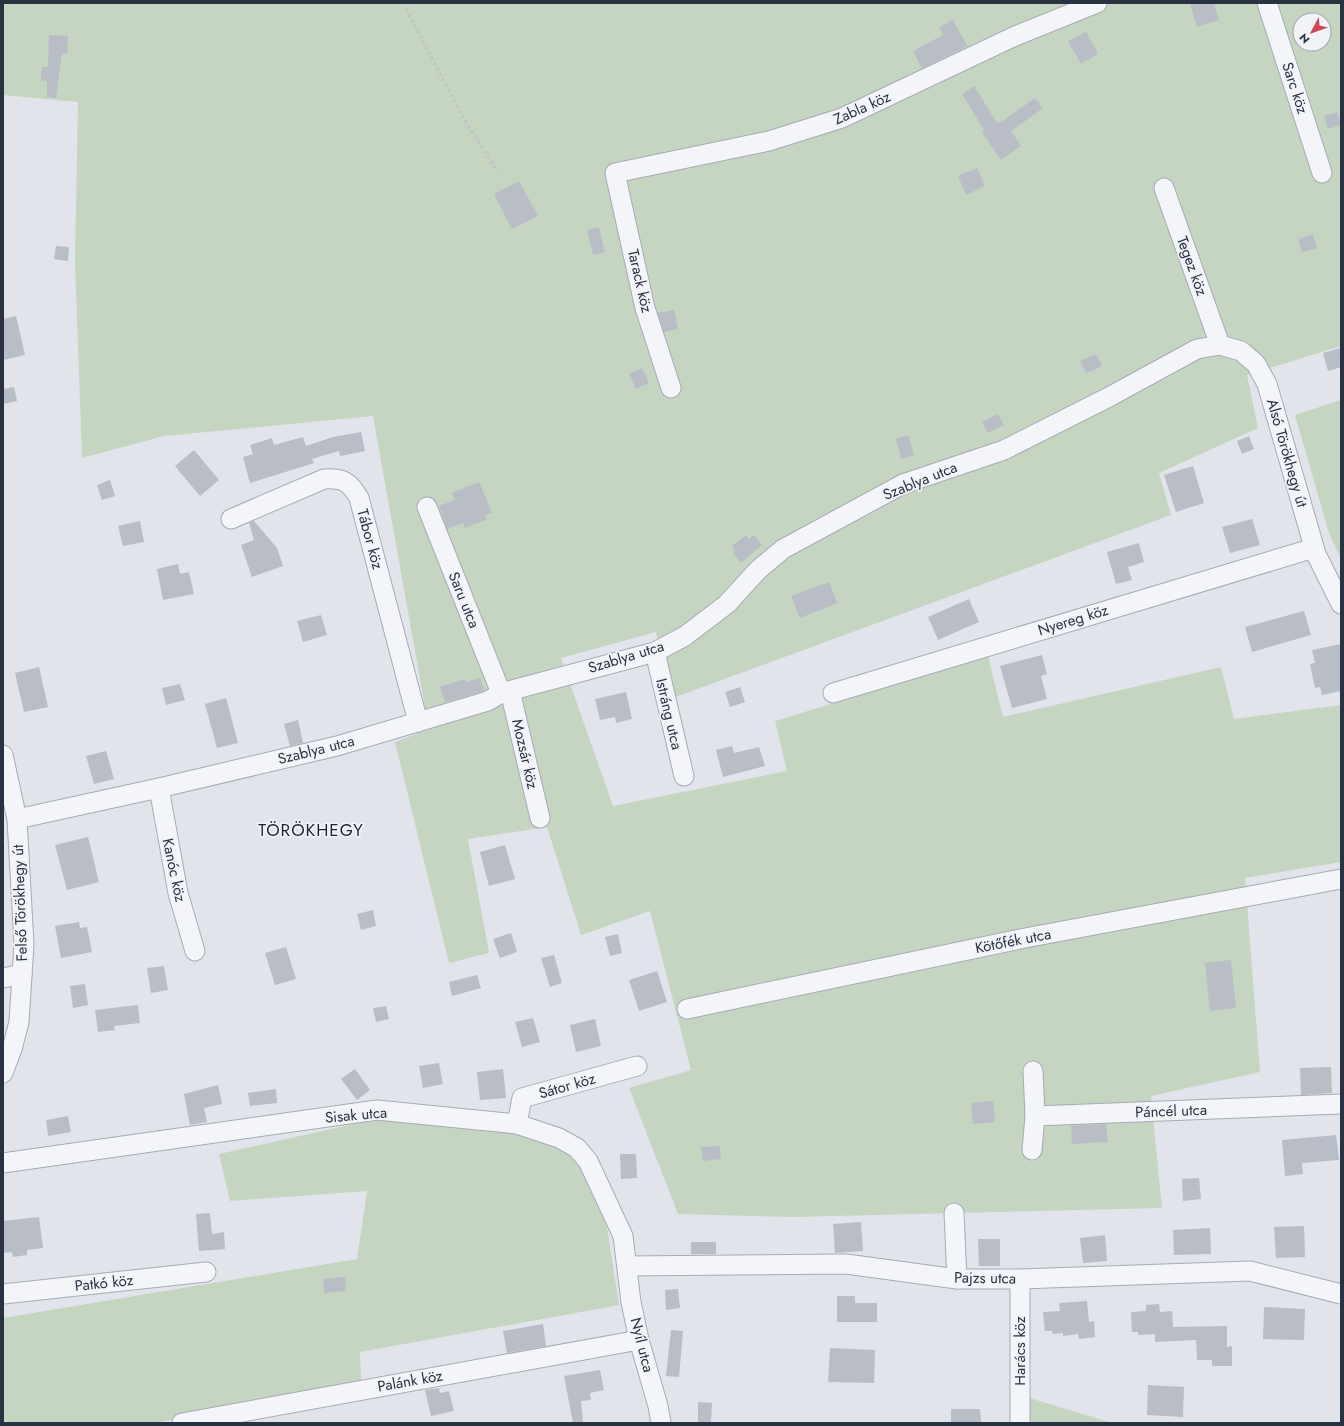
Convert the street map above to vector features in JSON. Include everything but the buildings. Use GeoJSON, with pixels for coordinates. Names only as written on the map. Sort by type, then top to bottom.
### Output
{"type":"FeatureCollection","features":[{"type":"Feature","properties":{"kind":"street","name":"Zabla köz"},"geometry":{"type":"LineString","coordinates":[[615,173],[768,141],[842,118],[1013,37],[1096,3]]}},
{"type":"Feature","properties":{"kind":"street","name":"Sarc köz"},"geometry":{"type":"LineString","coordinates":[[1267,3],[1322,173]]}},
{"type":"Feature","properties":{"kind":"street","name":"Tarack köz"},"geometry":{"type":"LineString","coordinates":[[615,173],[645,308],[671,388]]}},
{"type":"Feature","properties":{"kind":"street","name":"Tegez köz"},"geometry":{"type":"LineString","coordinates":[[1164,188],[1220,345]]}},
{"type":"Feature","properties":{"kind":"street","name":"Alsó Törökhegy út"},"geometry":{"type":"LineString","coordinates":[[1197,349],[1220,345],[1241,351],[1256,364],[1267,384],[1314,548],[1341,604]]}},
{"type":"Feature","properties":{"kind":"street","name":"Szablya utca"},"geometry":{"type":"LineString","coordinates":[[17,819],[159,788],[337,746],[488,700],[505,692],[655,652],[685,636],[727,604],[758,570],[783,549],[903,484],[1004,450],[1109,397],[1197,349]]}},
{"type":"Feature","properties":{"kind":"street","name":"Tábor köz"},"geometry":{"type":"LineString","coordinates":[[231,519],[324,479],[338,478],[352,485],[359,498],[418,722]]}},
{"type":"Feature","properties":{"kind":"street","name":"Saru utca"},"geometry":{"type":"LineString","coordinates":[[427,506],[505,692]]}},
{"type":"Feature","properties":{"kind":"street","name":"Nyereg köz"},"geometry":{"type":"LineString","coordinates":[[833,693],[1314,548]]}},
{"type":"Feature","properties":{"kind":"street","name":"Istráng utca"},"geometry":{"type":"LineString","coordinates":[[655,652],[684,776]]}},
{"type":"Feature","properties":{"kind":"street","name":"Mozsár köz"},"geometry":{"type":"LineString","coordinates":[[505,692],[540,818]]}},
{"type":"Feature","properties":{"kind":"street","name":"Felső Törökhegy út"},"geometry":{"type":"LineString","coordinates":[[3,755],[17,819],[24,944],[19,1022],[12,1049],[3,1073]]}},
{"type":"Feature","properties":{"kind":"street","name":"Kanóc köz"},"geometry":{"type":"LineString","coordinates":[[159,788],[178,893],[195,951]]}},
{"type":"Feature","properties":{"kind":"street","name":"Kötőfék utca"},"geometry":{"type":"LineString","coordinates":[[687,1009],[1025,938],[1341,879]]}},
{"type":"Feature","properties":{"kind":"street"},"geometry":{"type":"LineString","coordinates":[[3,978],[22,974]]}},
{"type":"Feature","properties":{"kind":"street","name":"Sátor köz"},"geometry":{"type":"LineString","coordinates":[[517,1124],[522,1098],[637,1066]]}},
{"type":"Feature","properties":{"kind":"street"},"geometry":{"type":"LineString","coordinates":[[1032,1150],[1034,1116],[1033,1072]]}},
{"type":"Feature","properties":{"kind":"street","name":"Páncél utca"},"geometry":{"type":"LineString","coordinates":[[1034,1116],[1341,1104]]}},
{"type":"Feature","properties":{"kind":"street","name":"Sisak utca"},"geometry":{"type":"LineString","coordinates":[[3,1163],[377,1110],[517,1124],[559,1138],[577,1148],[588,1161],[623,1236],[627,1266]]}},
{"type":"Feature","properties":{"kind":"street"},"geometry":{"type":"LineString","coordinates":[[954,1213],[957,1279]]}},
{"type":"Feature","properties":{"kind":"street","name":"Pajzs utca"},"geometry":{"type":"LineString","coordinates":[[627,1266],[846,1264],[957,1279],[1020,1279],[1250,1271],[1341,1294]]}},
{"type":"Feature","properties":{"kind":"street","name":"Nyíl utca"},"geometry":{"type":"LineString","coordinates":[[627,1266],[630,1295],[639,1340],[658,1406],[661,1423]]}},
{"type":"Feature","properties":{"kind":"street","name":"Patkó köz"},"geometry":{"type":"LineString","coordinates":[[3,1294],[206,1272]]}},
{"type":"Feature","properties":{"kind":"street","name":"Harács köz"},"geometry":{"type":"LineString","coordinates":[[1020,1279],[1020,1423]]}},
{"type":"Feature","properties":{"kind":"street","name":"Palánk köz"},"geometry":{"type":"LineString","coordinates":[[182,1423],[639,1340]]}},
{"type":"Feature","properties":{"kind":"path"},"geometry":{"type":"LineString","coordinates":[[408,3],[407,11],[465,121],[498,172]]}},
{"type":"Feature","properties":{"kind":"green space"},"geometry":{"type":"Polygon","coordinates":[[[3,3],[1341,3],[1341,346],[1247,375],[1258,428],[1159,473],[1171,515],[673,698],[656,632],[561,658],[613,806],[787,771],[775,721],[988,656],[1003,717],[1221,667],[1234,719],[1341,705],[1341,862],[1245,878],[1260,1072],[1151,1096],[1162,1208],[794,1217],[678,1214],[629,1088],[691,1070],[650,911],[581,935],[547,827],[468,839],[489,953],[449,963],[395,742],[429,729],[373,416],[164,436],[82,458],[75,261],[78,102],[3,95],[3,3]]]}},
{"type":"Feature","properties":{"kind":"green space"},"geometry":{"type":"Polygon","coordinates":[[[1341,400],[1341,559],[1329,533],[1295,415],[1341,400]]]}},
{"type":"Feature","properties":{"kind":"green space"},"geometry":{"type":"Polygon","coordinates":[[[376,1119],[512,1133],[554,1144],[580,1160],[601,1188],[619,1305],[360,1352],[361,1385],[154,1423],[3,1423],[3,1318],[357,1259],[367,1191],[230,1201],[219,1154],[376,1119]]]}},
{"type":"Feature","properties":{"kind":"green space"},"geometry":{"type":"Polygon","coordinates":[[[1023,1396],[1112,1423],[1027,1423],[1023,1396]]]}},
{"type":"Feature","properties":{"kind":"district","name":"TÖRÖKHEGY"},"geometry":{"type":"Point","coordinates":[311,830]}}]}
